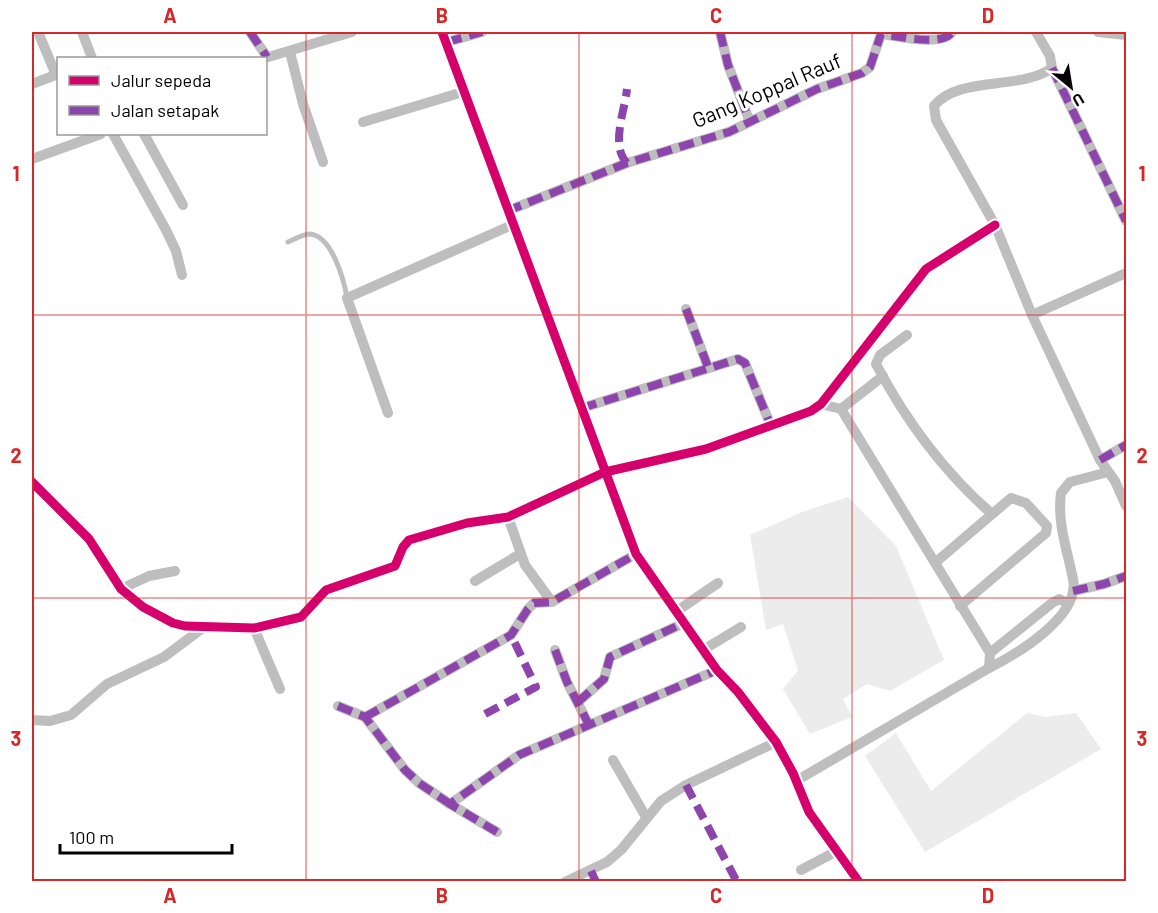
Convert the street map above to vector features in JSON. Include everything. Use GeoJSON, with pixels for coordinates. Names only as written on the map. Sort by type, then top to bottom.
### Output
{"type":"FeatureCollection","features":[{"type":"Feature","properties":{"kind":"street"},"geometry":{"type":"LineString","coordinates":[[32,84],[57,75],[38,32]]}},
{"type":"Feature","properties":{"kind":"street"},"geometry":{"type":"LineString","coordinates":[[82,32],[92,57]]}},
{"type":"Feature","properties":{"kind":"street"},"geometry":{"type":"LineString","coordinates":[[250,32],[265,57]]}},
{"type":"Feature","properties":{"kind":"street"},"geometry":{"type":"LineString","coordinates":[[267,58],[352,32]]}},
{"type":"Feature","properties":{"kind":"street"},"geometry":{"type":"LineString","coordinates":[[482,32],[444,37],[636,554],[717,670],[738,692],[776,742],[809,812],[859,882]]}},
{"type":"Feature","properties":{"kind":"street"},"geometry":{"type":"LineString","coordinates":[[720,32],[728,65],[750,122]]}},
{"type":"Feature","properties":{"kind":"street","name":"Gang Koppal Rauf"},"geometry":{"type":"LineString","coordinates":[[507,211],[627,163],[715,137],[817,89],[862,73],[870,67],[876,33],[939,40],[949,36],[952,32]]}},
{"type":"Feature","properties":{"kind":"street"},"geometry":{"type":"LineString","coordinates":[[1036,32],[1050,56],[1052,68],[1126,221]]}},
{"type":"Feature","properties":{"kind":"street"},"geometry":{"type":"LineString","coordinates":[[1098,32],[1126,35]]}},
{"type":"Feature","properties":{"kind":"street"},"geometry":{"type":"LineString","coordinates":[[290,52],[303,104],[323,162]]}},
{"type":"Feature","properties":{"kind":"street"},"geometry":{"type":"LineString","coordinates":[[1052,68],[1034,78],[960,90],[938,100],[934,106],[936,120],[995,225],[1032,315],[1100,460],[1126,506]]}},
{"type":"Feature","properties":{"kind":"street"},"geometry":{"type":"LineString","coordinates":[[363,122],[464,92]]}},
{"type":"Feature","properties":{"kind":"street"},"geometry":{"type":"LineString","coordinates":[[32,159],[98,135]]}},
{"type":"Feature","properties":{"kind":"street"},"geometry":{"type":"LineString","coordinates":[[114,135],[171,241],[182,275]]}},
{"type":"Feature","properties":{"kind":"street"},"geometry":{"type":"LineString","coordinates":[[145,135],[183,205]]}},
{"type":"Feature","properties":{"kind":"street"},"geometry":{"type":"LineString","coordinates":[[388,413],[347,298],[512,225]]}},
{"type":"Feature","properties":{"kind":"street"},"geometry":{"type":"LineString","coordinates":[[32,482],[88,539],[121,589],[143,607],[173,622],[204,627],[254,628],[301,617],[326,590],[391,568],[398,563],[403,547],[409,540],[467,524],[508,517],[605,472],[706,449],[811,411],[821,404],[926,270],[995,225]]}},
{"type":"Feature","properties":{"kind":"street"},"geometry":{"type":"LineString","coordinates":[[1032,315],[1126,273]]}},
{"type":"Feature","properties":{"kind":"street"},"geometry":{"type":"LineString","coordinates":[[686,309],[708,366]]}},
{"type":"Feature","properties":{"kind":"street"},"geometry":{"type":"LineString","coordinates":[[907,335],[876,360],[883,376],[930,448],[970,495],[992,514]]}},
{"type":"Feature","properties":{"kind":"street"},"geometry":{"type":"LineString","coordinates":[[582,408],[732,359],[742,360],[771,426]]}},
{"type":"Feature","properties":{"kind":"street"},"geometry":{"type":"LineString","coordinates":[[842,409],[883,376]]}},
{"type":"Feature","properties":{"kind":"street"},"geometry":{"type":"LineString","coordinates":[[821,404],[842,409],[990,653],[989,668]]}},
{"type":"Feature","properties":{"kind":"street"},"geometry":{"type":"LineString","coordinates":[[1100,460],[1126,445]]}},
{"type":"Feature","properties":{"kind":"street"},"geometry":{"type":"LineString","coordinates":[[796,781],[1033,642],[1061,614],[1073,591],[1073,579],[1060,526],[1061,493],[1070,482],[1108,472]]}},
{"type":"Feature","properties":{"kind":"street"},"geometry":{"type":"LineString","coordinates":[[936,562],[992,514],[1015,498],[1026,503],[1047,526],[1047,531],[960,606]]}},
{"type":"Feature","properties":{"kind":"street"},"geometry":{"type":"LineString","coordinates":[[508,517],[520,554],[552,602]]}},
{"type":"Feature","properties":{"kind":"street"},"geometry":{"type":"LineString","coordinates":[[475,581],[520,554]]}},
{"type":"Feature","properties":{"kind":"street"},"geometry":{"type":"LineString","coordinates":[[365,717],[511,635],[534,603],[552,602],[636,554]]}},
{"type":"Feature","properties":{"kind":"street"},"geometry":{"type":"LineString","coordinates":[[121,589],[149,576],[175,571]]}},
{"type":"Feature","properties":{"kind":"street"},"geometry":{"type":"LineString","coordinates":[[1073,591],[1126,576]]}},
{"type":"Feature","properties":{"kind":"street"},"geometry":{"type":"LineString","coordinates":[[677,611],[718,583]]}},
{"type":"Feature","properties":{"kind":"street"},"geometry":{"type":"LineString","coordinates":[[990,653],[1052,603],[1059,599],[1067,603]]}},
{"type":"Feature","properties":{"kind":"street"},"geometry":{"type":"LineString","coordinates":[[578,702],[604,679],[610,657],[684,623]]}},
{"type":"Feature","properties":{"kind":"street"},"geometry":{"type":"LineString","coordinates":[[32,720],[50,721],[71,715],[107,684],[152,664],[204,627]]}},
{"type":"Feature","properties":{"kind":"street"},"geometry":{"type":"LineString","coordinates":[[703,650],[741,627]]}},
{"type":"Feature","properties":{"kind":"street"},"geometry":{"type":"LineString","coordinates":[[254,628],[280,689]]}},
{"type":"Feature","properties":{"kind":"street"},"geometry":{"type":"LineString","coordinates":[[555,650],[589,725]]}},
{"type":"Feature","properties":{"kind":"street"},"geometry":{"type":"LineString","coordinates":[[450,804],[519,755],[717,670]]}},
{"type":"Feature","properties":{"kind":"street"},"geometry":{"type":"LineString","coordinates":[[338,706],[365,717],[405,770],[419,783],[497,832]]}},
{"type":"Feature","properties":{"kind":"street"},"geometry":{"type":"LineString","coordinates":[[565,882],[607,862],[621,850],[656,805],[680,789],[776,742]]}},
{"type":"Feature","properties":{"kind":"street"},"geometry":{"type":"LineString","coordinates":[[613,760],[646,818]]}},
{"type":"Feature","properties":{"kind":"street"},"geometry":{"type":"LineString","coordinates":[[801,870],[837,851]]}},
{"type":"Feature","properties":{"kind":"lane"},"geometry":{"type":"LineString","coordinates":[[288,242],[307,234],[319,237],[327,245],[343,278],[347,298]]}},
{"type":"Feature","properties":{"kind":"shaded area"},"geometry":{"type":"Polygon","coordinates":[[[848,497],[896,546],[944,660],[890,691],[867,684],[843,699],[852,717],[810,734],[783,689],[798,670],[783,624],[766,630],[750,535],[802,512],[848,497]]]}},
{"type":"Feature","properties":{"kind":"shaded area"},"geometry":{"type":"Polygon","coordinates":[[[1027,713],[1046,717],[1076,713],[1101,749],[925,852],[865,756],[896,733],[931,791],[1027,713]]]}},
{"type":"Feature","properties":{"kind":"marked path"},"geometry":{"type":"LineString","coordinates":[[250,32],[267,57]]}},
{"type":"Feature","properties":{"kind":"marked path"},"geometry":{"type":"LineString","coordinates":[[447,42],[482,32]]}},
{"type":"Feature","properties":{"kind":"marked path"},"geometry":{"type":"LineString","coordinates":[[720,32],[728,65],[750,122]]}},
{"type":"Feature","properties":{"kind":"marked path"},"geometry":{"type":"LineString","coordinates":[[507,211],[627,163],[729,132],[817,89],[862,73],[870,67],[881,34],[930,40],[939,39],[952,32]]}},
{"type":"Feature","properties":{"kind":"marked path"},"geometry":{"type":"LineString","coordinates":[[1052,68],[1126,221]]}},
{"type":"Feature","properties":{"kind":"marked path"},"geometry":{"type":"LineString","coordinates":[[627,89],[619,138],[622,156],[627,163]]}},
{"type":"Feature","properties":{"kind":"marked path"},"geometry":{"type":"LineString","coordinates":[[686,309],[708,367]]}},
{"type":"Feature","properties":{"kind":"marked path"},"geometry":{"type":"LineString","coordinates":[[582,408],[738,359],[745,363],[771,426]]}},
{"type":"Feature","properties":{"kind":"marked path"},"geometry":{"type":"LineString","coordinates":[[1100,460],[1126,445]]}},
{"type":"Feature","properties":{"kind":"marked path"},"geometry":{"type":"LineString","coordinates":[[365,717],[511,635],[534,603],[552,602],[636,554]]}},
{"type":"Feature","properties":{"kind":"marked path"},"geometry":{"type":"LineString","coordinates":[[1073,591],[1126,576]]}},
{"type":"Feature","properties":{"kind":"marked path"},"geometry":{"type":"LineString","coordinates":[[578,702],[604,679],[610,657],[684,623]]}},
{"type":"Feature","properties":{"kind":"marked path"},"geometry":{"type":"LineString","coordinates":[[485,714],[536,687],[511,635]]}},
{"type":"Feature","properties":{"kind":"marked path"},"geometry":{"type":"LineString","coordinates":[[555,650],[567,682],[589,725]]}},
{"type":"Feature","properties":{"kind":"marked path"},"geometry":{"type":"LineString","coordinates":[[497,832],[450,804],[519,755],[717,670]]}},
{"type":"Feature","properties":{"kind":"marked path"},"geometry":{"type":"LineString","coordinates":[[338,706],[365,717],[405,770],[419,783],[450,804]]}},
{"type":"Feature","properties":{"kind":"marked path"},"geometry":{"type":"LineString","coordinates":[[686,785],[737,882]]}},
{"type":"Feature","properties":{"kind":"marked path"},"geometry":{"type":"LineString","coordinates":[[591,871],[596,882]]}},
{"type":"Feature","properties":{"kind":"cycle path"},"geometry":{"type":"LineString","coordinates":[[442,32],[636,554],[717,670],[738,692],[776,742],[793,773],[809,812],[859,882]]}},
{"type":"Feature","properties":{"kind":"cycle path"},"geometry":{"type":"LineString","coordinates":[[32,482],[89,539],[121,589],[143,607],[173,623],[185,626],[254,628],[301,617],[326,590],[395,566],[403,547],[409,540],[467,523],[508,517],[605,472],[706,449],[811,411],[821,404],[926,269],[995,225]]}}]}
